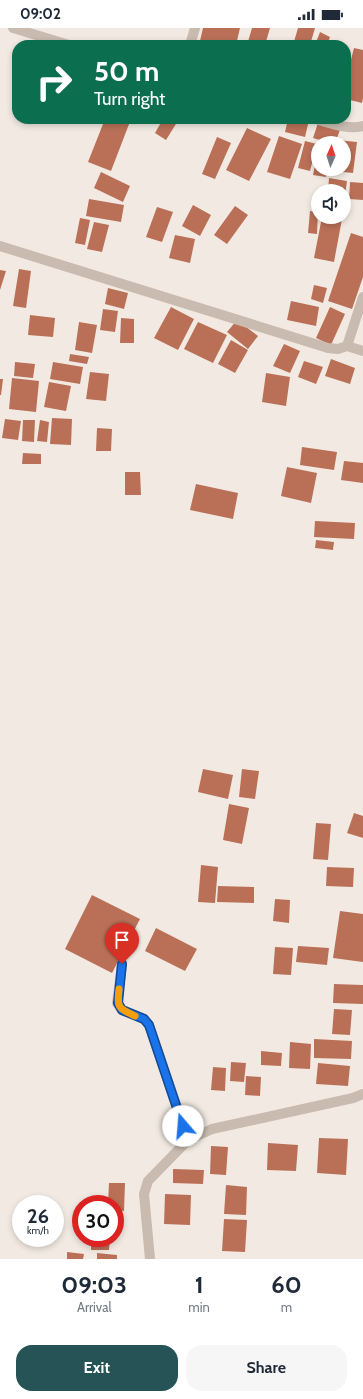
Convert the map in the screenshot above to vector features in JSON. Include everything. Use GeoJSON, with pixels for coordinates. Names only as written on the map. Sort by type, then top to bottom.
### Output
{"type":"FeatureCollection","features":[{"type":"Feature","properties":{"kind":"street"},"geometry":{"type":"LineString","coordinates":[[13,28],[53,40]]}},
{"type":"Feature","properties":{"kind":"street"},"geometry":{"type":"LineString","coordinates":[[191,40],[195,28]]}},
{"type":"Feature","properties":{"kind":"street"},"geometry":{"type":"LineString","coordinates":[[332,124],[358,127],[363,126]]}},
{"type":"Feature","properties":{"kind":"street"},"geometry":{"type":"LineString","coordinates":[[0,246],[328,348],[338,349],[347,346],[363,350]]}},
{"type":"Feature","properties":{"kind":"street"},"geometry":{"type":"LineString","coordinates":[[347,346],[363,297]]}},
{"type":"Feature","properties":{"kind":"street"},"geometry":{"type":"LineString","coordinates":[[122,964],[118,1003],[122,1010],[144,1019],[149,1025],[188,1140]]}},
{"type":"Feature","properties":{"kind":"street"},"geometry":{"type":"LineString","coordinates":[[150,1259],[144,1194],[148,1181],[188,1140],[212,1129],[353,1098],[363,1094]]}},
{"type":"Feature","properties":{"kind":"building"},"geometry":{"type":"Polygon","coordinates":[[[203,28],[240,28],[237,40],[200,40],[203,28]]]}},
{"type":"Feature","properties":{"kind":"building"},"geometry":{"type":"Polygon","coordinates":[[[252,28],[270,28],[266,40],[248,40],[252,28]]]}},
{"type":"Feature","properties":{"kind":"building"},"geometry":{"type":"Polygon","coordinates":[[[298,28],[315,28],[311,40],[294,40],[298,28]]]}},
{"type":"Feature","properties":{"kind":"building"},"geometry":{"type":"Polygon","coordinates":[[[320,32],[330,37],[329,40],[317,40],[320,32]]]}},
{"type":"Feature","properties":{"kind":"building"},"geometry":{"type":"Polygon","coordinates":[[[354,48],[363,50],[362,103],[351,100],[351,60],[354,48]]]}},
{"type":"Feature","properties":{"kind":"building"},"geometry":{"type":"Polygon","coordinates":[[[103,124],[129,124],[111,171],[88,162],[103,124]]]}},
{"type":"Feature","properties":{"kind":"building"},"geometry":{"type":"Polygon","coordinates":[[[160,124],[176,124],[166,140],[155,133],[160,124]]]}},
{"type":"Feature","properties":{"kind":"building"},"geometry":{"type":"Polygon","coordinates":[[[287,124],[308,124],[305,137],[285,132],[287,124]]]}},
{"type":"Feature","properties":{"kind":"building"},"geometry":{"type":"Polygon","coordinates":[[[318,124],[340,130],[338,136],[314,136],[318,124]]]}},
{"type":"Feature","properties":{"kind":"building"},"geometry":{"type":"Polygon","coordinates":[[[247,128],[271,139],[249,181],[226,170],[247,128]]]}},
{"type":"Feature","properties":{"kind":"building"},"geometry":{"type":"Polygon","coordinates":[[[279,136],[302,144],[290,179],[267,172],[279,136]]]}},
{"type":"Feature","properties":{"kind":"building"},"geometry":{"type":"Polygon","coordinates":[[[217,137],[231,143],[215,179],[202,174],[217,137]]]}},
{"type":"Feature","properties":{"kind":"building"},"geometry":{"type":"Polygon","coordinates":[[[305,141],[311,142],[310,171],[298,168],[305,141]]]}},
{"type":"Feature","properties":{"kind":"building"},"geometry":{"type":"Polygon","coordinates":[[[351,141],[357,142],[353,173],[351,173],[351,141]]]}},
{"type":"Feature","properties":{"kind":"building"},"geometry":{"type":"Polygon","coordinates":[[[101,172],[130,186],[123,202],[94,188],[101,172]]]}},
{"type":"Feature","properties":{"kind":"building"},"geometry":{"type":"Polygon","coordinates":[[[329,178],[347,181],[347,184],[329,184],[329,178]]]}},
{"type":"Feature","properties":{"kind":"building"},"geometry":{"type":"Polygon","coordinates":[[[350,182],[363,183],[363,200],[351,199],[350,182]]]}},
{"type":"Feature","properties":{"kind":"building"},"geometry":{"type":"Polygon","coordinates":[[[89,199],[124,205],[121,222],[86,216],[89,199]]]}},
{"type":"Feature","properties":{"kind":"building"},"geometry":{"type":"Polygon","coordinates":[[[193,205],[211,215],[200,236],[182,226],[193,205]]]}},
{"type":"Feature","properties":{"kind":"building"},"geometry":{"type":"Polygon","coordinates":[[[235,206],[248,215],[227,244],[214,235],[235,206]]]}},
{"type":"Feature","properties":{"kind":"building"},"geometry":{"type":"Polygon","coordinates":[[[157,207],[173,212],[162,242],[146,237],[157,207]]]}},
{"type":"Feature","properties":{"kind":"building"},"geometry":{"type":"Polygon","coordinates":[[[310,211],[311,224],[317,224],[317,234],[308,233],[310,211]]]}},
{"type":"Feature","properties":{"kind":"building"},"geometry":{"type":"Polygon","coordinates":[[[80,218],[90,220],[85,245],[75,243],[80,218]]]}},
{"type":"Feature","properties":{"kind":"building"},"geometry":{"type":"Polygon","coordinates":[[[94,222],[109,225],[102,252],[87,249],[94,222]]]}},
{"type":"Feature","properties":{"kind":"building"},"geometry":{"type":"Polygon","coordinates":[[[321,224],[341,224],[334,262],[314,258],[321,224]]]}},
{"type":"Feature","properties":{"kind":"building"},"geometry":{"type":"Polygon","coordinates":[[[351,233],[363,237],[363,277],[352,309],[328,301],[351,233]]]}},
{"type":"Feature","properties":{"kind":"building"},"geometry":{"type":"Polygon","coordinates":[[[175,235],[195,239],[190,263],[169,258],[175,235]]]}},
{"type":"Feature","properties":{"kind":"building"},"geometry":{"type":"Polygon","coordinates":[[[19,269],[31,271],[26,308],[13,306],[19,269]]]}},
{"type":"Feature","properties":{"kind":"building"},"geometry":{"type":"Polygon","coordinates":[[[0,270],[6,271],[0,290],[0,270]]]}},
{"type":"Feature","properties":{"kind":"building"},"geometry":{"type":"Polygon","coordinates":[[[314,285],[327,288],[323,303],[311,299],[314,285]]]}},
{"type":"Feature","properties":{"kind":"building"},"geometry":{"type":"Polygon","coordinates":[[[108,288],[128,293],[124,309],[105,304],[108,288]]]}},
{"type":"Feature","properties":{"kind":"building"},"geometry":{"type":"Polygon","coordinates":[[[291,301],[319,307],[316,326],[287,320],[291,301]]]}},
{"type":"Feature","properties":{"kind":"building"},"geometry":{"type":"Polygon","coordinates":[[[171,307],[194,319],[178,350],[154,338],[171,307]]]}},
{"type":"Feature","properties":{"kind":"building"},"geometry":{"type":"Polygon","coordinates":[[[330,307],[345,314],[331,345],[316,338],[330,307]]]}},
{"type":"Feature","properties":{"kind":"building"},"geometry":{"type":"Polygon","coordinates":[[[103,309],[118,311],[115,332],[100,330],[103,309]]]}},
{"type":"Feature","properties":{"kind":"building"},"geometry":{"type":"Polygon","coordinates":[[[30,315],[55,318],[53,337],[28,335],[30,315]]]}},
{"type":"Feature","properties":{"kind":"building"},"geometry":{"type":"Polygon","coordinates":[[[121,318],[134,319],[134,343],[120,343],[121,318]]]}},
{"type":"Feature","properties":{"kind":"building"},"geometry":{"type":"Polygon","coordinates":[[[237,320],[258,336],[248,349],[227,332],[237,320]]]}},
{"type":"Feature","properties":{"kind":"building"},"geometry":{"type":"Polygon","coordinates":[[[79,322],[97,325],[92,353],[75,350],[79,322]]]}},
{"type":"Feature","properties":{"kind":"building"},"geometry":{"type":"Polygon","coordinates":[[[198,322],[227,335],[213,363],[184,349],[198,322]]]}},
{"type":"Feature","properties":{"kind":"building"},"geometry":{"type":"Polygon","coordinates":[[[231,340],[248,350],[235,373],[218,364],[231,340]]]}},
{"type":"Feature","properties":{"kind":"building"},"geometry":{"type":"Polygon","coordinates":[[[284,344],[300,351],[290,373],[273,366],[284,344]]]}},
{"type":"Feature","properties":{"kind":"building"},"geometry":{"type":"Polygon","coordinates":[[[70,354],[89,357],[87,364],[69,361],[70,354]]]}},
{"type":"Feature","properties":{"kind":"building"},"geometry":{"type":"Polygon","coordinates":[[[331,359],[355,368],[350,384],[325,376],[331,359]]]}},
{"type":"Feature","properties":{"kind":"building"},"geometry":{"type":"Polygon","coordinates":[[[304,361],[323,367],[316,384],[298,377],[304,361]]]}},
{"type":"Feature","properties":{"kind":"building"},"geometry":{"type":"Polygon","coordinates":[[[15,362],[35,364],[33,378],[14,376],[15,362]]]}},
{"type":"Feature","properties":{"kind":"building"},"geometry":{"type":"Polygon","coordinates":[[[53,362],[83,367],[80,384],[50,379],[53,362]]]}},
{"type":"Feature","properties":{"kind":"building"},"geometry":{"type":"Polygon","coordinates":[[[90,372],[109,374],[106,401],[86,399],[90,372]]]}},
{"type":"Feature","properties":{"kind":"building"},"geometry":{"type":"Polygon","coordinates":[[[266,373],[290,377],[286,406],[262,402],[266,373]]]}},
{"type":"Feature","properties":{"kind":"building"},"geometry":{"type":"Polygon","coordinates":[[[12,378],[39,381],[36,412],[9,409],[12,378]]]}},
{"type":"Feature","properties":{"kind":"building"},"geometry":{"type":"Polygon","coordinates":[[[0,379],[3,379],[1,395],[0,395],[0,379]]]}},
{"type":"Feature","properties":{"kind":"building"},"geometry":{"type":"Polygon","coordinates":[[[49,382],[71,386],[66,411],[44,407],[49,382]]]}},
{"type":"Feature","properties":{"kind":"building"},"geometry":{"type":"Polygon","coordinates":[[[52,418],[72,419],[71,445],[50,444],[52,418]]]}},
{"type":"Feature","properties":{"kind":"building"},"geometry":{"type":"Polygon","coordinates":[[[5,419],[21,421],[18,440],[2,438],[5,419]]]}},
{"type":"Feature","properties":{"kind":"building"},"geometry":{"type":"Polygon","coordinates":[[[23,420],[35,420],[34,442],[22,441],[23,420]]]}},
{"type":"Feature","properties":{"kind":"building"},"geometry":{"type":"Polygon","coordinates":[[[40,420],[49,422],[47,442],[37,441],[40,420]]]}},
{"type":"Feature","properties":{"kind":"building"},"geometry":{"type":"Polygon","coordinates":[[[97,428],[112,429],[111,451],[96,451],[97,428]]]}},
{"type":"Feature","properties":{"kind":"building"},"geometry":{"type":"Polygon","coordinates":[[[302,447],[337,452],[334,470],[300,465],[302,447]]]}},
{"type":"Feature","properties":{"kind":"building"},"geometry":{"type":"Polygon","coordinates":[[[23,453],[41,454],[41,464],[22,464],[23,453]]]}},
{"type":"Feature","properties":{"kind":"building"},"geometry":{"type":"Polygon","coordinates":[[[344,461],[363,463],[363,483],[341,480],[344,461]]]}},
{"type":"Feature","properties":{"kind":"building"},"geometry":{"type":"Polygon","coordinates":[[[287,467],[317,473],[311,503],[281,496],[287,467]]]}},
{"type":"Feature","properties":{"kind":"building"},"geometry":{"type":"Polygon","coordinates":[[[125,472],[140,472],[141,495],[125,495],[125,472]]]}},
{"type":"Feature","properties":{"kind":"building"},"geometry":{"type":"Polygon","coordinates":[[[196,484],[238,493],[233,519],[190,510],[196,484]]]}},
{"type":"Feature","properties":{"kind":"building"},"geometry":{"type":"Polygon","coordinates":[[[315,521],[355,523],[354,539],[314,537],[315,521]]]}},
{"type":"Feature","properties":{"kind":"building"},"geometry":{"type":"Polygon","coordinates":[[[316,540],[334,542],[333,550],[315,548],[316,540]]]}},
{"type":"Feature","properties":{"kind":"building"},"geometry":{"type":"Polygon","coordinates":[[[203,769],[233,775],[228,799],[198,792],[203,769]]]}},
{"type":"Feature","properties":{"kind":"building"},"geometry":{"type":"Polygon","coordinates":[[[242,769],[259,771],[255,799],[239,797],[242,769]]]}},
{"type":"Feature","properties":{"kind":"building"},"geometry":{"type":"Polygon","coordinates":[[[229,804],[249,808],[242,844],[223,840],[229,804]]]}},
{"type":"Feature","properties":{"kind":"building"},"geometry":{"type":"Polygon","coordinates":[[[354,813],[363,816],[363,838],[347,833],[354,813]]]}},
{"type":"Feature","properties":{"kind":"building"},"geometry":{"type":"Polygon","coordinates":[[[316,823],[331,824],[328,860],[313,859],[316,823]]]}},
{"type":"Feature","properties":{"kind":"building"},"geometry":{"type":"Polygon","coordinates":[[[201,865],[218,867],[215,903],[198,902],[201,865]]]}},
{"type":"Feature","properties":{"kind":"building"},"geometry":{"type":"Polygon","coordinates":[[[327,867],[354,868],[353,887],[326,886],[327,867]]]}},
{"type":"Feature","properties":{"kind":"building"},"geometry":{"type":"Polygon","coordinates":[[[218,886],[254,887],[254,903],[217,902],[218,886]]]}},
{"type":"Feature","properties":{"kind":"building"},"geometry":{"type":"Polygon","coordinates":[[[92,895],[140,919],[112,973],[65,949],[92,895]]]}},
{"type":"Feature","properties":{"kind":"building"},"geometry":{"type":"Polygon","coordinates":[[[275,899],[290,900],[289,923],[273,921],[275,899]]]}},
{"type":"Feature","properties":{"kind":"building"},"geometry":{"type":"Polygon","coordinates":[[[340,911],[363,914],[363,962],[333,958],[340,911]]]}},
{"type":"Feature","properties":{"kind":"building"},"geometry":{"type":"Polygon","coordinates":[[[156,928],[197,949],[185,971],[145,951],[156,928]]]}},
{"type":"Feature","properties":{"kind":"building"},"geometry":{"type":"Polygon","coordinates":[[[298,946],[329,948],[327,965],[296,962],[298,946]]]}},
{"type":"Feature","properties":{"kind":"building"},"geometry":{"type":"Polygon","coordinates":[[[275,947],[293,948],[291,975],[273,974],[275,947]]]}},
{"type":"Feature","properties":{"kind":"building"},"geometry":{"type":"Polygon","coordinates":[[[334,984],[363,985],[363,1004],[333,1003],[334,984]]]}},
{"type":"Feature","properties":{"kind":"building"},"geometry":{"type":"Polygon","coordinates":[[[334,1009],[352,1010],[350,1035],[332,1034],[334,1009]]]}},
{"type":"Feature","properties":{"kind":"building"},"geometry":{"type":"Polygon","coordinates":[[[314,1039],[352,1041],[351,1059],[314,1058],[314,1039]]]}},
{"type":"Feature","properties":{"kind":"building"},"geometry":{"type":"Polygon","coordinates":[[[290,1042],[311,1044],[310,1069],[289,1068],[290,1042]]]}},
{"type":"Feature","properties":{"kind":"building"},"geometry":{"type":"Polygon","coordinates":[[[261,1051],[282,1053],[281,1066],[261,1065],[261,1051]]]}},
{"type":"Feature","properties":{"kind":"building"},"geometry":{"type":"Polygon","coordinates":[[[231,1062],[246,1063],[244,1082],[230,1081],[231,1062]]]}},
{"type":"Feature","properties":{"kind":"building"},"geometry":{"type":"Polygon","coordinates":[[[318,1063],[350,1066],[348,1086],[316,1084],[318,1063]]]}},
{"type":"Feature","properties":{"kind":"building"},"geometry":{"type":"Polygon","coordinates":[[[213,1067],[226,1068],[225,1091],[211,1090],[213,1067]]]}},
{"type":"Feature","properties":{"kind":"building"},"geometry":{"type":"Polygon","coordinates":[[[246,1076],[261,1077],[260,1096],[245,1095],[246,1076]]]}},
{"type":"Feature","properties":{"kind":"building"},"geometry":{"type":"Polygon","coordinates":[[[319,1138],[348,1139],[346,1175],[317,1173],[319,1138]]]}},
{"type":"Feature","properties":{"kind":"building"},"geometry":{"type":"Polygon","coordinates":[[[268,1143],[298,1145],[296,1171],[267,1170],[268,1143]]]}},
{"type":"Feature","properties":{"kind":"building"},"geometry":{"type":"Polygon","coordinates":[[[211,1146],[228,1147],[226,1175],[210,1174],[211,1146]]]}},
{"type":"Feature","properties":{"kind":"building"},"geometry":{"type":"Polygon","coordinates":[[[173,1169],[204,1170],[203,1184],[173,1183],[173,1169]]]}},
{"type":"Feature","properties":{"kind":"building"},"geometry":{"type":"Polygon","coordinates":[[[109,1183],[125,1183],[124,1211],[124,1195],[108,1195],[109,1183]]]}},
{"type":"Feature","properties":{"kind":"building"},"geometry":{"type":"Polygon","coordinates":[[[226,1185],[247,1187],[246,1215],[224,1214],[226,1185]]]}},
{"type":"Feature","properties":{"kind":"building"},"geometry":{"type":"Polygon","coordinates":[[[165,1194],[191,1195],[190,1225],[164,1224],[165,1194]]]}},
{"type":"Feature","properties":{"kind":"building"},"geometry":{"type":"Polygon","coordinates":[[[224,1219],[247,1220],[245,1252],[222,1251],[224,1219]]]}},
{"type":"Feature","properties":{"kind":"building"},"geometry":{"type":"Polygon","coordinates":[[[91,1247],[109,1247],[109,1250],[91,1250],[91,1247]]]}},
{"type":"Feature","properties":{"kind":"building"},"geometry":{"type":"Polygon","coordinates":[[[67,1252],[84,1254],[83,1259],[67,1259],[67,1252]]]}},
{"type":"Feature","properties":{"kind":"building"},"geometry":{"type":"Polygon","coordinates":[[[97,1253],[117,1255],[117,1259],[97,1259],[97,1253]]]}},
{"type":"Feature","properties":{"kind":"slow traffic"},"geometry":{"type":"LineString","coordinates":[[119,989],[118,1003],[122,1010],[135,1016]]}},
{"type":"Feature","properties":{"kind":"route"},"geometry":{"type":"LineString","coordinates":[[122,964],[118,1003],[122,1010],[144,1019],[149,1025],[183,1126]]}}]}
